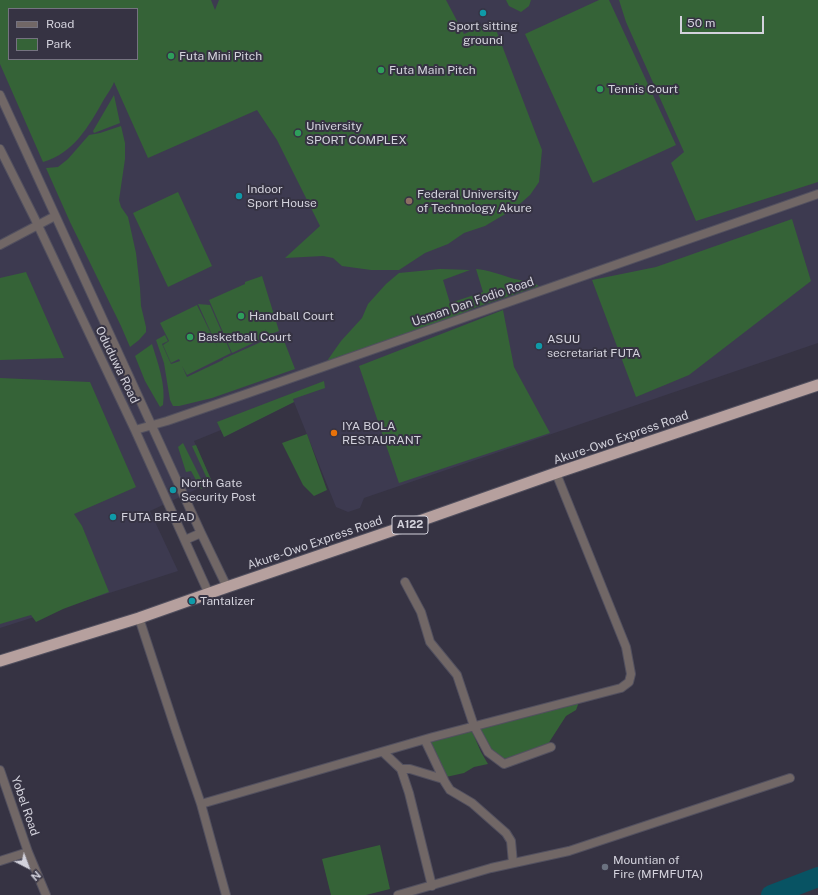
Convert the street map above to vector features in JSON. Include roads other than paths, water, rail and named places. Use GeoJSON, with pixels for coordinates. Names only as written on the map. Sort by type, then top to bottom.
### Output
{"type":"FeatureCollection","features":[{"type":"Feature","properties":{"kind":"highway","name":"Akure-Owo Express Road"},"geometry":{"type":"LineString","coordinates":[[0,661],[139,618],[556,473],[818,385]]}},
{"type":"Feature","properties":{"kind":"street"},"geometry":{"type":"LineString","coordinates":[[0,95],[227,587]]}},
{"type":"Feature","properties":{"kind":"street","name":"Oduduwa Road"},"geometry":{"type":"LineString","coordinates":[[0,149],[135,430],[209,594]]}},
{"type":"Feature","properties":{"kind":"street","name":"Usman Dan Fodio Road"},"geometry":{"type":"LineString","coordinates":[[135,430],[250,393],[818,194]]}},
{"type":"Feature","properties":{"kind":"street"},"geometry":{"type":"LineString","coordinates":[[0,246],[55,216]]}},
{"type":"Feature","properties":{"kind":"street"},"geometry":{"type":"LineString","coordinates":[[201,804],[474,726],[621,688],[629,682],[631,674],[626,647],[556,473]]}},
{"type":"Feature","properties":{"kind":"street"},"geometry":{"type":"LineString","coordinates":[[185,540],[201,533]]}},
{"type":"Feature","properties":{"kind":"street"},"geometry":{"type":"LineString","coordinates":[[405,582],[421,612],[430,642],[457,676],[474,726],[488,752],[504,764],[551,747]]}},
{"type":"Feature","properties":{"kind":"street"},"geometry":{"type":"LineString","coordinates":[[139,618],[201,804],[226,895]]}},
{"type":"Feature","properties":{"kind":"street"},"geometry":{"type":"LineString","coordinates":[[425,740],[443,779],[450,790],[472,803],[506,833],[511,841],[513,863]]}},
{"type":"Feature","properties":{"kind":"street"},"geometry":{"type":"LineString","coordinates":[[383,752],[401,769],[432,886]]}},
{"type":"Feature","properties":{"kind":"street"},"geometry":{"type":"LineString","coordinates":[[401,769],[410,769],[443,779],[466,799],[450,790]]}},
{"type":"Feature","properties":{"kind":"street","name":"Yobel Road"},"geometry":{"type":"LineString","coordinates":[[0,770],[28,852],[46,895]]}},
{"type":"Feature","properties":{"kind":"street"},"geometry":{"type":"LineString","coordinates":[[398,895],[469,874],[568,851],[790,778]]}},
{"type":"Feature","properties":{"kind":"street"},"geometry":{"type":"LineString","coordinates":[[0,861],[28,852]]}},
{"type":"Feature","properties":{"kind":"waterway"},"geometry":{"type":"LineString","coordinates":[[771,895],[818,877]]}},
{"type":"Feature","properties":{"kind":"place","name":"Sport sitting ground"},"geometry":{"type":"Point","coordinates":[483,13]}},
{"type":"Feature","properties":{"kind":"place","name":"Futa Mini Pitch"},"geometry":{"type":"Point","coordinates":[171,56]}},
{"type":"Feature","properties":{"kind":"place","name":"Futa Main Pitch"},"geometry":{"type":"Point","coordinates":[381,70]}},
{"type":"Feature","properties":{"kind":"place","name":"Tennis Court"},"geometry":{"type":"Point","coordinates":[600,89]}},
{"type":"Feature","properties":{"kind":"place","name":"University SPORT COMPLEX"},"geometry":{"type":"Point","coordinates":[298,133]}},
{"type":"Feature","properties":{"kind":"place","name":"Indoor Sport House"},"geometry":{"type":"Point","coordinates":[239,196]}},
{"type":"Feature","properties":{"kind":"place","name":"Federal University of Technology Akure"},"geometry":{"type":"Point","coordinates":[409,201]}},
{"type":"Feature","properties":{"kind":"place","name":"Handball Court"},"geometry":{"type":"Point","coordinates":[241,316]}},
{"type":"Feature","properties":{"kind":"place","name":"Basketball Court"},"geometry":{"type":"Point","coordinates":[190,337]}},
{"type":"Feature","properties":{"kind":"place","name":"ASUU secretariat FUTA"},"geometry":{"type":"Point","coordinates":[539,346]}},
{"type":"Feature","properties":{"kind":"place","name":"IYA BOLA RESTAURANT"},"geometry":{"type":"Point","coordinates":[334,433]}},
{"type":"Feature","properties":{"kind":"place","name":"North Gate Security Post"},"geometry":{"type":"Point","coordinates":[173,490]}},
{"type":"Feature","properties":{"kind":"place","name":"FUTA BREAD"},"geometry":{"type":"Point","coordinates":[113,517]}},
{"type":"Feature","properties":{"kind":"place","name":"Tantalizer"},"geometry":{"type":"Point","coordinates":[192,601]}},
{"type":"Feature","properties":{"kind":"place","name":"Mountian of Fire (MFMFUTA)"},"geometry":{"type":"Point","coordinates":[605,867]}}]}
